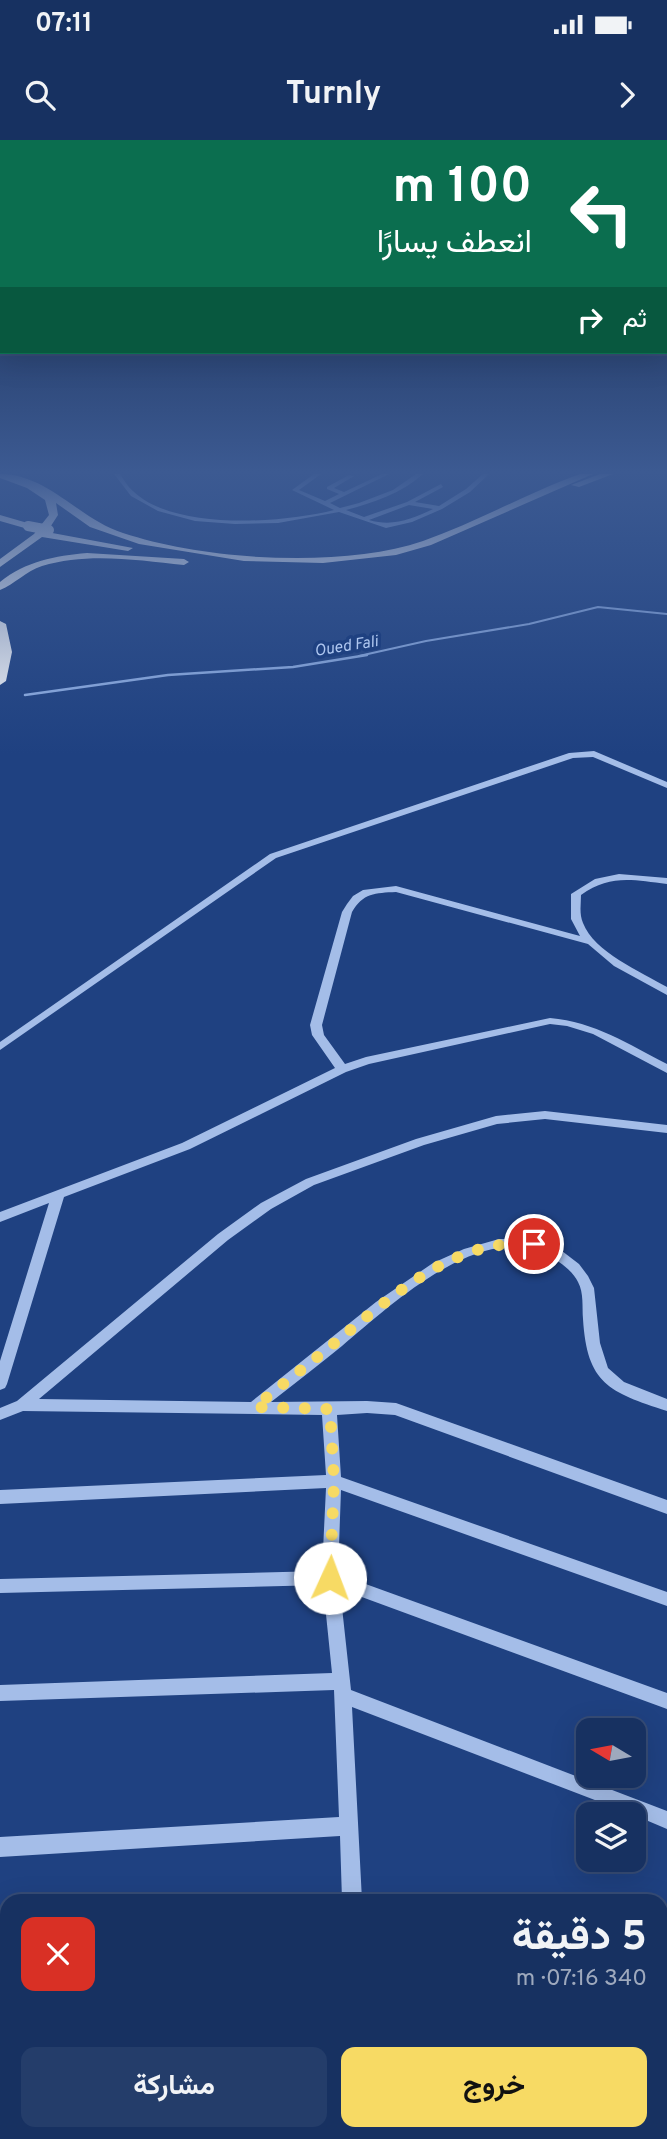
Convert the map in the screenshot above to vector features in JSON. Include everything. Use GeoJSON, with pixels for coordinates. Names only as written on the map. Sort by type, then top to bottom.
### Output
{"type":"FeatureCollection","features":[{"type":"Feature","properties":{"kind":"highway"},"geometry":{"type":"LineString","coordinates":[[0,587],[22,570],[34,567]]}},
{"type":"Feature","properties":{"kind":"highway"},"geometry":{"type":"LineString","coordinates":[[265,567],[292,567]]}},
{"type":"Feature","properties":{"kind":"highway"},"geometry":{"type":"LineString","coordinates":[[0,624],[6,652],[0,681]]}},
{"type":"Feature","properties":{"kind":"street"},"geometry":{"type":"LineString","coordinates":[[0,1047],[273,856],[572,755],[594,754],[667,785]]}},
{"type":"Feature","properties":{"kind":"street"},"geometry":{"type":"LineString","coordinates":[[590,943],[578,925],[575,910],[576,894],[583,888],[599,878],[613,876],[667,881]]}},
{"type":"Feature","properties":{"kind":"street"},"geometry":{"type":"LineString","coordinates":[[342,1069],[318,1035],[316,1025],[347,912],[355,897],[373,890],[396,889],[590,943],[667,992]]}},
{"type":"Feature","properties":{"kind":"street"},"geometry":{"type":"LineString","coordinates":[[0,1217],[215,1133],[342,1069],[550,1021],[573,1022],[591,1028],[667,1069]]}},
{"type":"Feature","properties":{"kind":"street"},"geometry":{"type":"LineString","coordinates":[[0,1414],[22,1405],[223,1237],[266,1206],[310,1182],[420,1142],[496,1120],[545,1115],[667,1129]]}},
{"type":"Feature","properties":{"kind":"street"},"geometry":{"type":"LineString","coordinates":[[0,1384],[58,1196]]}},
{"type":"Feature","properties":{"kind":"street"},"geometry":{"type":"LineString","coordinates":[[255,1407],[384,1303],[428,1272],[469,1253],[515,1242],[547,1248],[574,1267],[587,1289],[596,1364],[613,1384],[667,1405]]}},
{"type":"Feature","properties":{"kind":"street"},"geometry":{"type":"LineString","coordinates":[[22,1405],[396,1409],[667,1507]]}},
{"type":"Feature","properties":{"kind":"street"},"geometry":{"type":"LineString","coordinates":[[330,1409],[334,1481],[330,1578],[342,1688],[352,1894]]}},
{"type":"Feature","properties":{"kind":"street"},"geometry":{"type":"LineString","coordinates":[[0,1496],[334,1481],[667,1598]]}},
{"type":"Feature","properties":{"kind":"street"},"geometry":{"type":"LineString","coordinates":[[0,1586],[330,1578],[667,1701]]}},
{"type":"Feature","properties":{"kind":"street"},"geometry":{"type":"LineString","coordinates":[[0,1693],[342,1688],[667,1820]]}},
{"type":"Feature","properties":{"kind":"street"},"geometry":{"type":"LineString","coordinates":[[0,1847],[349,1826]]}},
{"type":"Feature","properties":{"kind":"waterway","name":"Oued Fali"},"geometry":{"type":"LineString","coordinates":[[359,656],[426,641],[529,624],[598,607],[667,614]]}},
{"type":"Feature","properties":{"kind":"waterway","name":"Oued Fali"},"geometry":{"type":"LineString","coordinates":[[25,695],[168,675],[293,667],[367,655]]}},
{"type":"Feature","properties":{"kind":"route"},"geometry":{"type":"LineString","coordinates":[[330,1578],[334,1481],[330,1409],[255,1407],[384,1303],[428,1272],[457,1257],[491,1246],[515,1242],[534,1244]]}}]}
